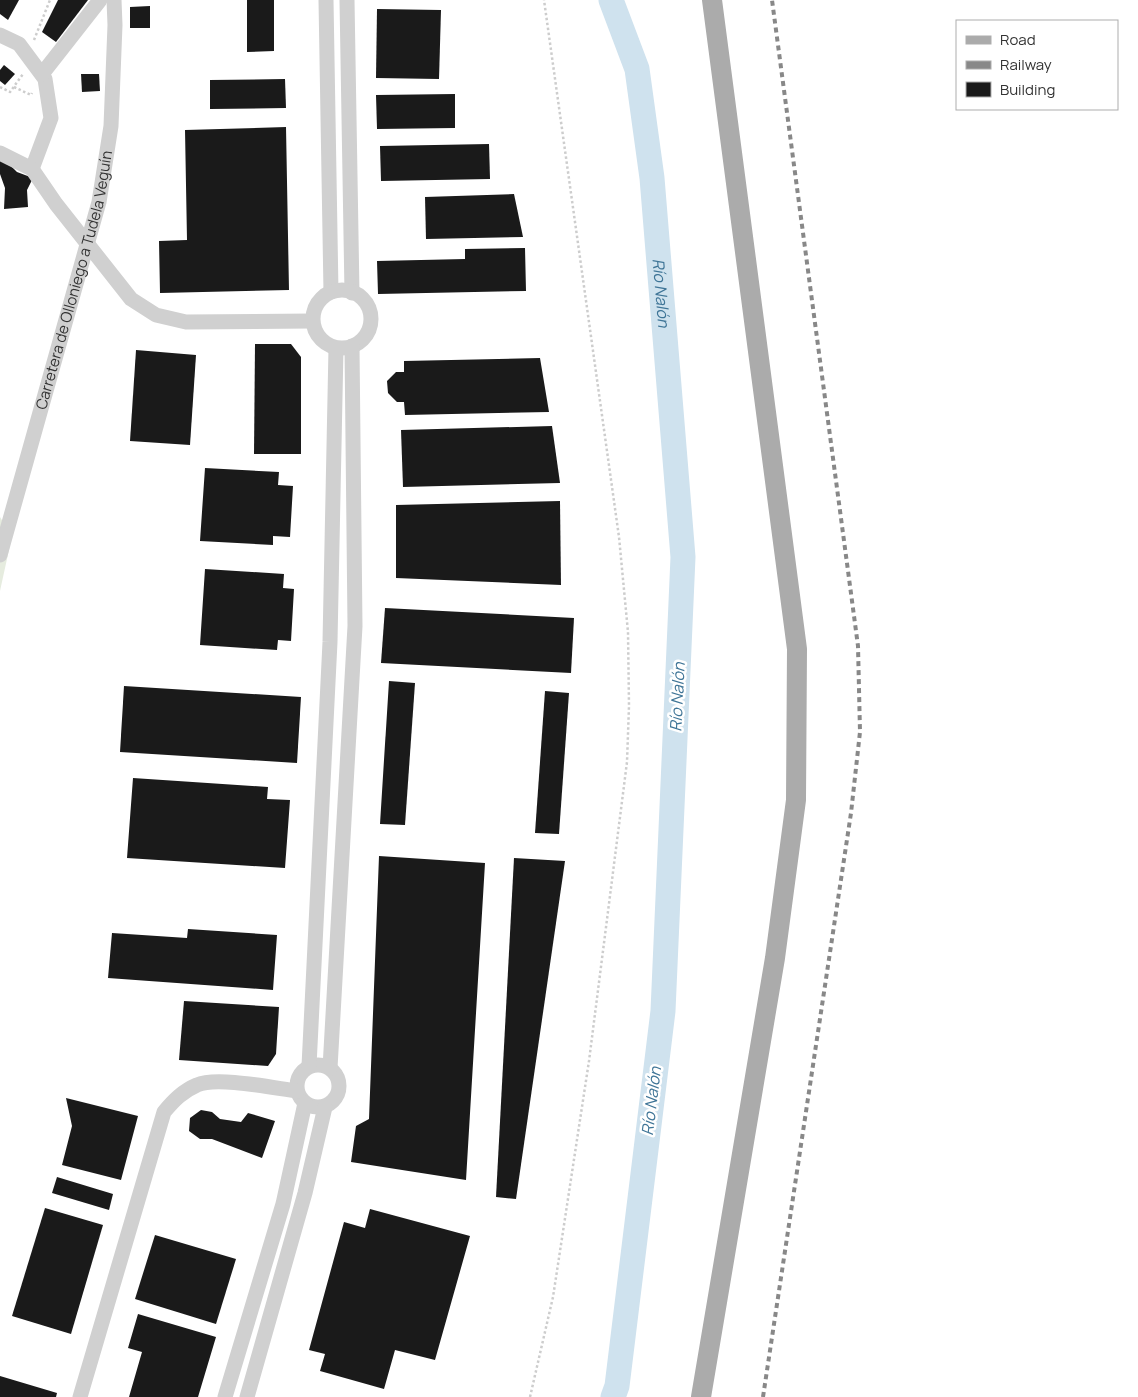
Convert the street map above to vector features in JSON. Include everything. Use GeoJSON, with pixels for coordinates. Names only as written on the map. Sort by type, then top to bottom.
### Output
{"type":"FeatureCollection","features":[{"type":"Feature","properties":{"kind":"main road"},"geometry":{"type":"LineString","coordinates":[[701,1397],[775,958],[796,790],[797,649],[712,0]]}},
{"type":"Feature","properties":{"kind":"street"},"geometry":{"type":"LineString","coordinates":[[34,64],[100,0]]}},
{"type":"Feature","properties":{"kind":"street","name":"Carretera de Olloniego a Tudela Veguín"},"geometry":{"type":"LineString","coordinates":[[0,555],[99,202],[111,126],[115,25],[114,0]]}},
{"type":"Feature","properties":{"kind":"street"},"geometry":{"type":"LineString","coordinates":[[326,0],[331,292]]}},
{"type":"Feature","properties":{"kind":"street"},"geometry":{"type":"LineString","coordinates":[[347,0],[352,292]]}},
{"type":"Feature","properties":{"kind":"street"},"geometry":{"type":"LineString","coordinates":[[0,35],[19,44],[45,79],[51,118],[32,169]]}},
{"type":"Feature","properties":{"kind":"street"},"geometry":{"type":"LineString","coordinates":[[0,154],[32,169],[56,204],[88,242],[131,299],[156,315],[186,322],[312,321]]}},
{"type":"Feature","properties":{"kind":"street"},"geometry":{"type":"LineString","coordinates":[[331,292],[352,292],[365,301],[371,316],[370,326],[364,339],[352,346],[336,348],[326,345],[318,338],[312,321],[313,311],[318,302],[331,292]]}},
{"type":"Feature","properties":{"kind":"street"},"geometry":{"type":"LineString","coordinates":[[330,1068],[355,626],[352,346]]}},
{"type":"Feature","properties":{"kind":"street"},"geometry":{"type":"LineString","coordinates":[[225,1397],[283,1204],[301,1097],[298,1077],[308,1066],[330,642],[336,348]]}},
{"type":"Feature","properties":{"kind":"street"},"geometry":{"type":"LineString","coordinates":[[80,1397],[164,1112],[178,1095],[198,1084],[221,1082],[301,1097],[317,1108],[324,1107],[336,1097],[339,1090],[336,1075],[330,1068],[324,1065],[308,1066]]}},
{"type":"Feature","properties":{"kind":"street"},"geometry":{"type":"LineString","coordinates":[[247,1397],[305,1194],[324,1107]]}},
{"type":"Feature","properties":{"kind":"path"},"geometry":{"type":"LineString","coordinates":[[0,87],[10,92],[34,64],[50,0]]}},
{"type":"Feature","properties":{"kind":"path"},"geometry":{"type":"LineString","coordinates":[[530,1397],[553,1297],[589,1062],[627,762],[630,706],[628,632],[619,537],[544,0]]}},
{"type":"Feature","properties":{"kind":"shaded area"},"geometry":{"type":"Polygon","coordinates":[[[0,517],[12,536],[0,591],[0,517]]]}},
{"type":"Feature","properties":{"kind":"building"},"geometry":{"type":"Polygon","coordinates":[[[0,0],[19,0],[8,20],[0,14],[0,0]]]}},
{"type":"Feature","properties":{"kind":"building"},"geometry":{"type":"Polygon","coordinates":[[[58,0],[88,0],[56,42],[42,32],[58,0]]]}},
{"type":"Feature","properties":{"kind":"building"},"geometry":{"type":"Polygon","coordinates":[[[247,0],[274,0],[274,51],[247,52],[247,0]]]}},
{"type":"Feature","properties":{"kind":"building"},"geometry":{"type":"Polygon","coordinates":[[[150,6],[150,28],[130,28],[130,7],[150,6]]]}},
{"type":"Feature","properties":{"kind":"building"},"geometry":{"type":"Polygon","coordinates":[[[377,9],[441,10],[439,79],[376,78],[377,9]]]}},
{"type":"Feature","properties":{"kind":"building"},"geometry":{"type":"Polygon","coordinates":[[[4,65],[15,74],[5,85],[0,81],[0,70],[4,65]]]}},
{"type":"Feature","properties":{"kind":"building"},"geometry":{"type":"Polygon","coordinates":[[[81,74],[99,74],[100,91],[82,92],[81,74]]]}},
{"type":"Feature","properties":{"kind":"building"},"geometry":{"type":"Polygon","coordinates":[[[285,79],[286,108],[210,109],[210,80],[285,79]]]}},
{"type":"Feature","properties":{"kind":"building"},"geometry":{"type":"Polygon","coordinates":[[[455,94],[455,128],[377,129],[376,95],[455,94]]]}},
{"type":"Feature","properties":{"kind":"building"},"geometry":{"type":"Polygon","coordinates":[[[286,127],[289,290],[160,293],[159,241],[187,240],[185,130],[286,127]]]}},
{"type":"Feature","properties":{"kind":"building"},"geometry":{"type":"Polygon","coordinates":[[[489,144],[490,179],[381,181],[380,146],[489,144]]]}},
{"type":"Feature","properties":{"kind":"building"},"geometry":{"type":"Polygon","coordinates":[[[0,160],[17,172],[33,178],[27,190],[28,207],[4,209],[5,188],[0,174],[0,160]]]}},
{"type":"Feature","properties":{"kind":"building"},"geometry":{"type":"Polygon","coordinates":[[[514,194],[523,237],[426,239],[425,197],[514,194]]]}},
{"type":"Feature","properties":{"kind":"building"},"geometry":{"type":"Polygon","coordinates":[[[525,248],[526,291],[378,294],[377,261],[465,259],[465,249],[525,248]]]}},
{"type":"Feature","properties":{"kind":"building"},"geometry":{"type":"Polygon","coordinates":[[[255,344],[291,344],[301,357],[301,454],[254,454],[255,344]]]}},
{"type":"Feature","properties":{"kind":"building"},"geometry":{"type":"Polygon","coordinates":[[[136,350],[196,355],[190,445],[130,441],[136,350]]]}},
{"type":"Feature","properties":{"kind":"building"},"geometry":{"type":"Polygon","coordinates":[[[540,358],[549,412],[405,415],[404,402],[397,402],[388,393],[387,381],[396,372],[404,372],[404,361],[540,358]]]}},
{"type":"Feature","properties":{"kind":"building"},"geometry":{"type":"Polygon","coordinates":[[[552,426],[560,483],[403,487],[401,430],[552,426]]]}},
{"type":"Feature","properties":{"kind":"building"},"geometry":{"type":"Polygon","coordinates":[[[205,468],[279,472],[278,485],[293,486],[290,537],[273,536],[273,545],[200,541],[205,468]]]}},
{"type":"Feature","properties":{"kind":"building"},"geometry":{"type":"Polygon","coordinates":[[[560,501],[561,585],[396,578],[396,505],[560,501]]]}},
{"type":"Feature","properties":{"kind":"building"},"geometry":{"type":"Polygon","coordinates":[[[205,569],[284,574],[283,588],[294,589],[291,641],[278,640],[277,650],[200,645],[205,569]]]}},
{"type":"Feature","properties":{"kind":"building"},"geometry":{"type":"Polygon","coordinates":[[[385,608],[574,618],[571,673],[381,663],[385,608]]]}},
{"type":"Feature","properties":{"kind":"building"},"geometry":{"type":"Polygon","coordinates":[[[389,681],[415,683],[405,825],[380,824],[389,681]]]}},
{"type":"Feature","properties":{"kind":"building"},"geometry":{"type":"Polygon","coordinates":[[[124,686],[301,697],[297,763],[120,752],[124,686]]]}},
{"type":"Feature","properties":{"kind":"building"},"geometry":{"type":"Polygon","coordinates":[[[545,691],[569,693],[559,834],[535,833],[545,691]]]}},
{"type":"Feature","properties":{"kind":"building"},"geometry":{"type":"Polygon","coordinates":[[[133,778],[268,787],[267,799],[290,800],[285,868],[127,858],[133,778]]]}},
{"type":"Feature","properties":{"kind":"building"},"geometry":{"type":"Polygon","coordinates":[[[379,856],[485,863],[466,1180],[351,1162],[356,1126],[369,1119],[379,856]]]}},
{"type":"Feature","properties":{"kind":"building"},"geometry":{"type":"Polygon","coordinates":[[[514,858],[565,861],[516,1199],[496,1197],[514,858]]]}},
{"type":"Feature","properties":{"kind":"building"},"geometry":{"type":"Polygon","coordinates":[[[188,929],[277,935],[273,990],[108,978],[112,933],[187,938],[188,929]]]}},
{"type":"Feature","properties":{"kind":"building"},"geometry":{"type":"Polygon","coordinates":[[[184,1001],[279,1007],[276,1054],[268,1066],[179,1060],[184,1001]]]}},
{"type":"Feature","properties":{"kind":"building"},"geometry":{"type":"Polygon","coordinates":[[[66,1098],[138,1116],[121,1180],[62,1165],[72,1126],[66,1098]]]}},
{"type":"Feature","properties":{"kind":"building"},"geometry":{"type":"Polygon","coordinates":[[[201,1110],[212,1112],[220,1119],[241,1122],[248,1113],[275,1121],[262,1158],[212,1139],[200,1139],[189,1131],[190,1118],[201,1110]]]}},
{"type":"Feature","properties":{"kind":"building"},"geometry":{"type":"Polygon","coordinates":[[[57,1177],[113,1194],[109,1210],[52,1193],[57,1177]]]}},
{"type":"Feature","properties":{"kind":"building"},"geometry":{"type":"Polygon","coordinates":[[[45,1208],[103,1225],[71,1334],[12,1316],[45,1208]]]}},
{"type":"Feature","properties":{"kind":"building"},"geometry":{"type":"Polygon","coordinates":[[[370,1209],[470,1236],[435,1360],[395,1350],[384,1389],[320,1371],[325,1354],[309,1350],[344,1222],[365,1228],[370,1209]]]}},
{"type":"Feature","properties":{"kind":"building"},"geometry":{"type":"Polygon","coordinates":[[[155,1235],[236,1259],[216,1324],[135,1299],[155,1235]]]}},
{"type":"Feature","properties":{"kind":"building"},"geometry":{"type":"Polygon","coordinates":[[[138,1314],[216,1337],[198,1397],[129,1397],[142,1352],[128,1348],[138,1314]]]}},
{"type":"Feature","properties":{"kind":"building"},"geometry":{"type":"Polygon","coordinates":[[[0,1376],[57,1393],[56,1397],[0,1397],[0,1376]]]}},
{"type":"Feature","properties":{"kind":"waterway","name":"Río Nalón"},"geometry":{"type":"LineString","coordinates":[[611,0],[637,69],[652,178],[683,557],[663,1011],[617,1386],[613,1397]]}},
{"type":"Feature","properties":{"kind":"railway"},"geometry":{"type":"LineString","coordinates":[[763,1397],[851,813],[860,732],[858,646],[772,0]]}}]}
